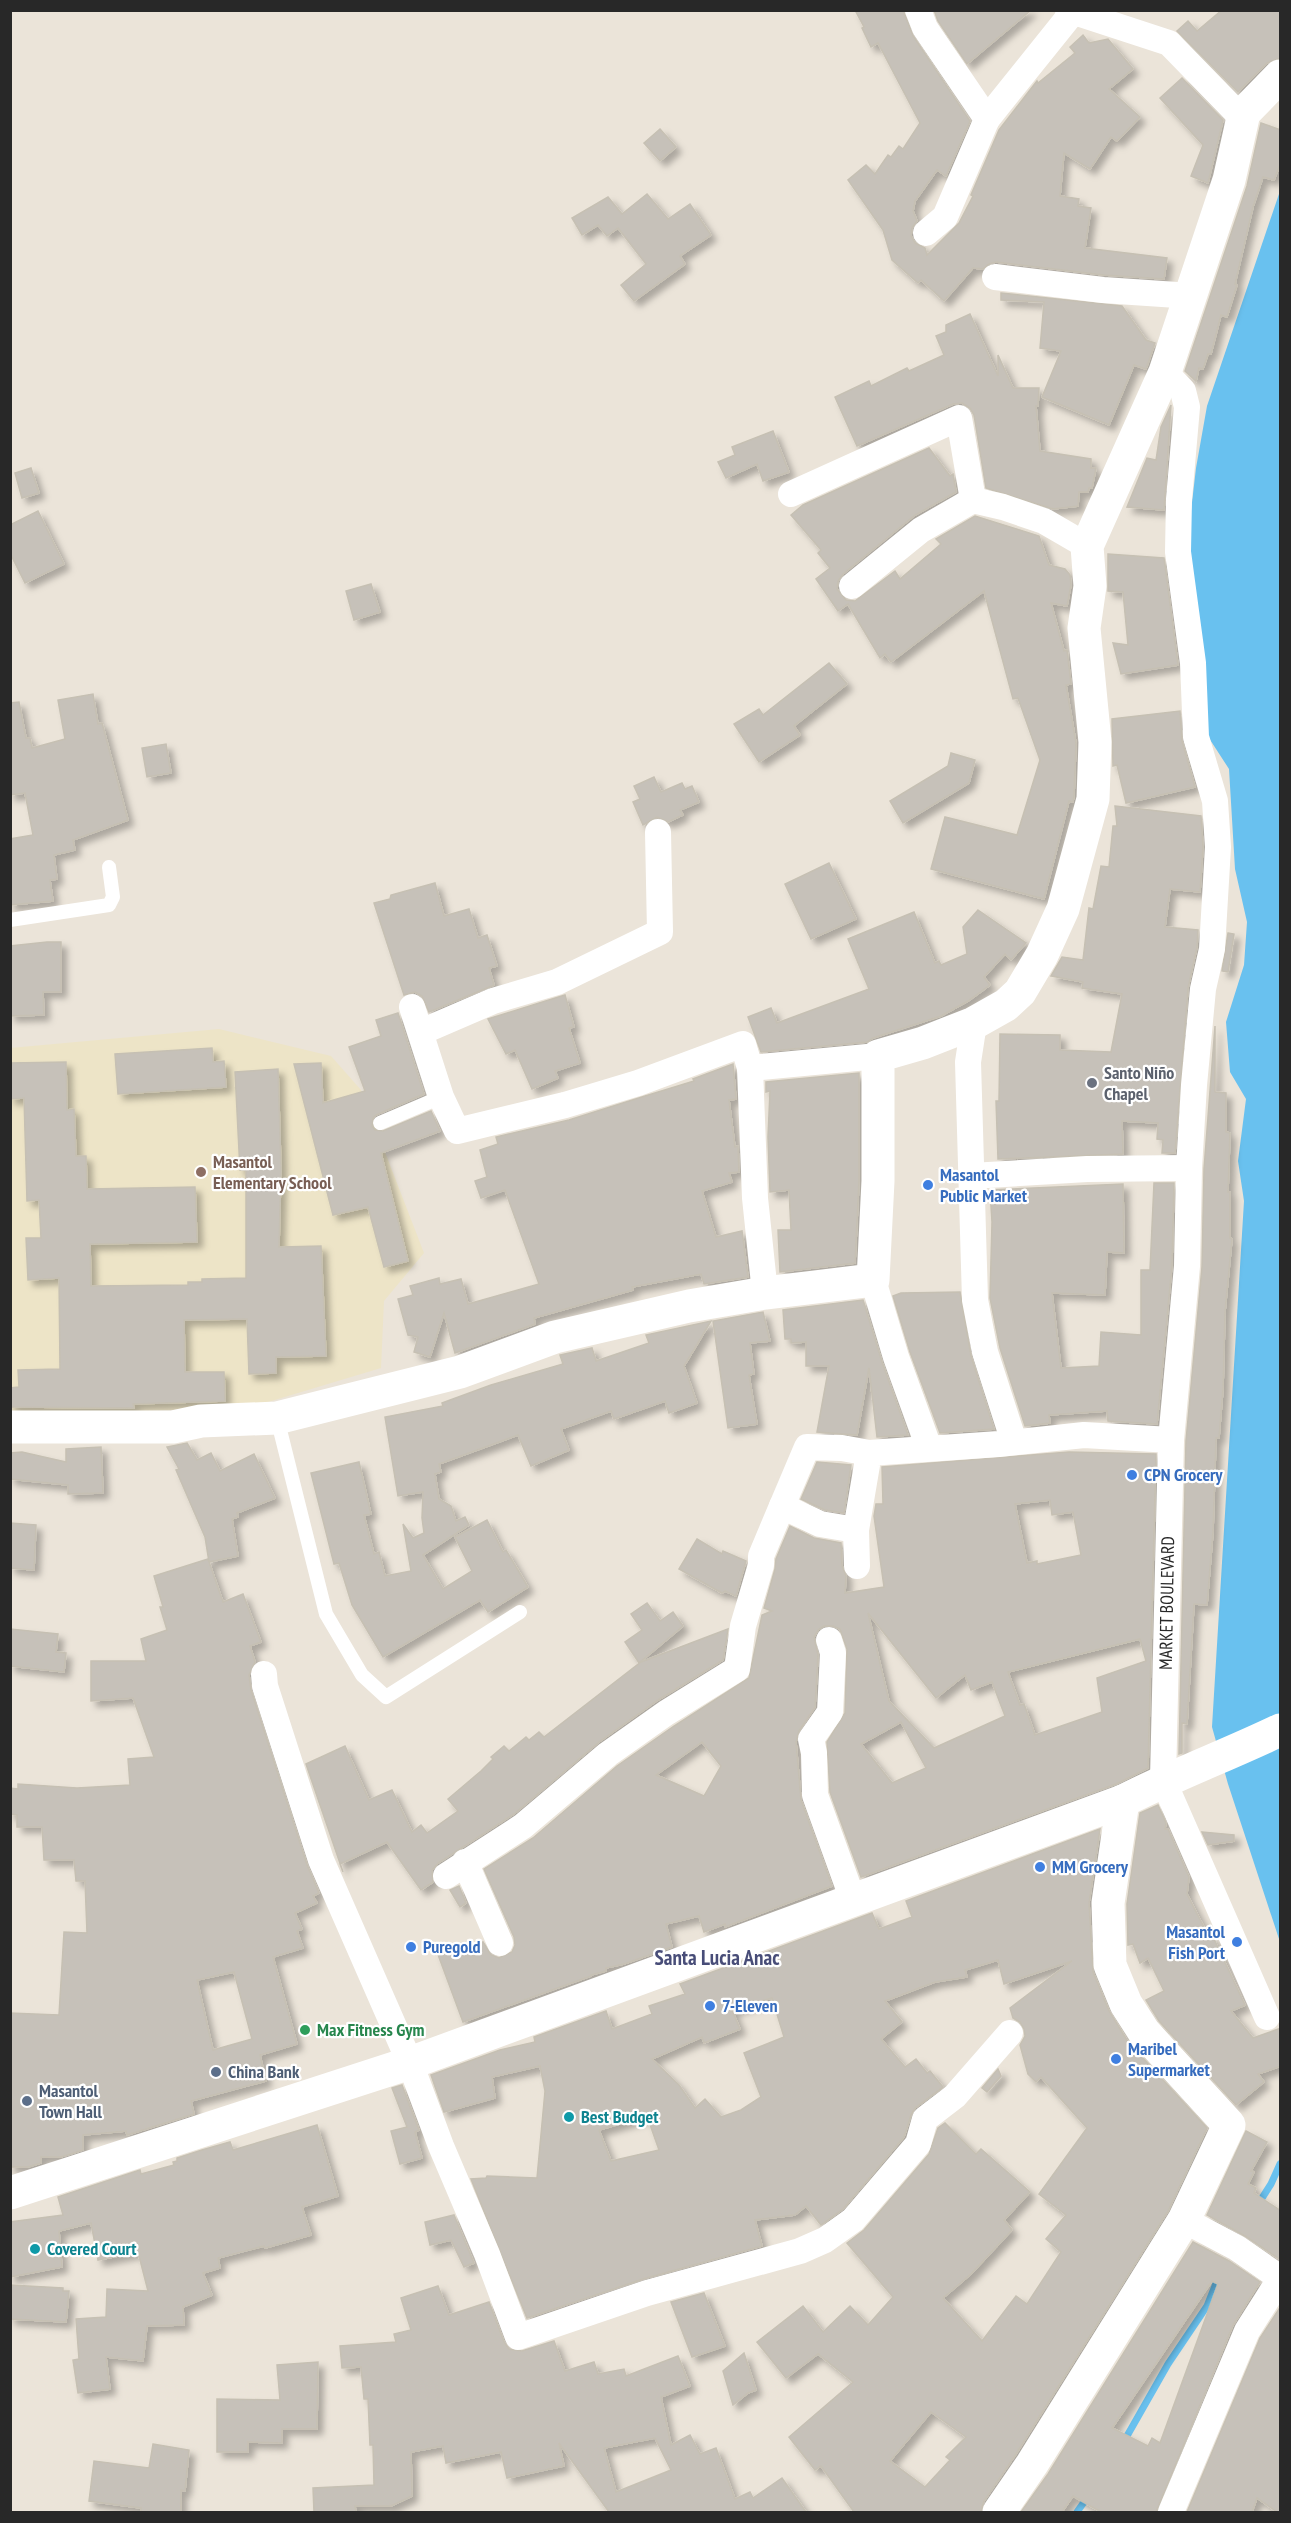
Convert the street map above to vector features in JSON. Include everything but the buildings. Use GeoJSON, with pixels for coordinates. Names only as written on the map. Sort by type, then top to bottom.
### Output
{"type":"FeatureCollection","features":[{"type":"Feature","properties":{"kind":"main road"},"geometry":{"type":"LineString","coordinates":[[10,1427],[173,1427],[201,1420],[277,1418],[460,1372],[555,1337],[689,1306],[765,1293],[873,1280],[878,1181],[878,1056],[974,1023],[1006,1005],[1020,992],[1042,955],[1063,909],[1093,799],[1095,742],[1084,628],[1090,586],[1087,546],[1165,372],[1229,180],[1244,113],[1281,76]]}},
{"type":"Feature","properties":{"kind":"main road"},"geometry":{"type":"LineString","coordinates":[[10,2193],[410,2063],[1123,1801],[1163,1780],[1215,1761],[1281,1730]]}},
{"type":"Feature","properties":{"kind":"main road"},"geometry":{"type":"LineString","coordinates":[[999,2512],[1032,2464],[1184,2220],[1229,2125],[1143,2032],[1126,2004],[1110,1965],[1108,1903],[1123,1801]]}},
{"type":"Feature","properties":{"kind":"street"},"geometry":{"type":"LineString","coordinates":[[918,10],[925,27],[987,119]]}},
{"type":"Feature","properties":{"kind":"street"},"geometry":{"type":"LineString","coordinates":[[926,233],[945,217],[987,119],[1070,12],[1169,43],[1242,118]]}},
{"type":"Feature","properties":{"kind":"street"},"geometry":{"type":"LineString","coordinates":[[995,277],[1103,290],[1192,296]]}},
{"type":"Feature","properties":{"kind":"street","name":"MARKET BOULEVARD"},"geometry":{"type":"LineString","coordinates":[[1165,372],[1183,391],[1187,407],[1179,499],[1178,552],[1193,663],[1196,737],[1210,780],[1218,827],[1212,949],[1203,989],[1198,1039],[1189,1168],[1187,1266],[1171,1440],[1163,1780],[1267,2017]]}},
{"type":"Feature","properties":{"kind":"street"},"geometry":{"type":"LineString","coordinates":[[791,494],[959,418],[973,500]]}},
{"type":"Feature","properties":{"kind":"street"},"geometry":{"type":"LineString","coordinates":[[852,586],[921,530],[973,500],[1044,521],[1087,546]]}},
{"type":"Feature","properties":{"kind":"street"},"geometry":{"type":"LineString","coordinates":[[421,1032],[494,1001],[557,982],[660,932],[658,832]]}},
{"type":"Feature","properties":{"kind":"street"},"geometry":{"type":"LineString","coordinates":[[412,1007],[441,1097],[456,1131],[565,1105],[638,1083],[743,1044],[750,1068],[754,1198],[765,1293]]}},
{"type":"Feature","properties":{"kind":"street"},"geometry":{"type":"LineString","coordinates":[[974,1023],[969,1062],[975,1300],[985,1352],[1014,1442]]}},
{"type":"Feature","properties":{"kind":"street"},"geometry":{"type":"LineString","coordinates":[[750,1068],[878,1056]]}},
{"type":"Feature","properties":{"kind":"street"},"geometry":{"type":"LineString","coordinates":[[971,1176],[1087,1169],[1189,1168]]}},
{"type":"Feature","properties":{"kind":"street"},"geometry":{"type":"LineString","coordinates":[[873,1280],[896,1357],[929,1448]]}},
{"type":"Feature","properties":{"kind":"street"},"geometry":{"type":"LineString","coordinates":[[500,1943],[455,1869],[523,1826],[618,1747],[666,1713],[737,1669],[743,1626],[761,1565],[761,1556],[807,1447],[842,1448],[869,1453],[1084,1435],[1171,1440]]}},
{"type":"Feature","properties":{"kind":"street"},"geometry":{"type":"LineString","coordinates":[[857,1566],[856,1530],[869,1453]]}},
{"type":"Feature","properties":{"kind":"street"},"geometry":{"type":"LineString","coordinates":[[782,1506],[819,1524],[856,1530]]}},
{"type":"Feature","properties":{"kind":"street"},"geometry":{"type":"LineString","coordinates":[[829,1640],[833,1653],[830,1712],[811,1739],[814,1753],[814,1795],[853,1900]]}},
{"type":"Feature","properties":{"kind":"street"},"geometry":{"type":"LineString","coordinates":[[264,1674],[265,1686],[321,1860],[410,2063],[518,2337],[647,2293],[800,2251],[825,2240],[854,2220],[918,2144],[926,2119],[955,2096],[1010,2033]]}},
{"type":"Feature","properties":{"kind":"street"},"geometry":{"type":"LineString","coordinates":[[1171,2512],[1247,2331],[1281,2278],[1231,2245],[1184,2220]]}},
{"type":"Feature","properties":{"kind":"lane"},"geometry":{"type":"LineString","coordinates":[[10,920],[109,905],[113,897],[109,867]]}},
{"type":"Feature","properties":{"kind":"lane"},"geometry":{"type":"LineString","coordinates":[[380,1123],[441,1097]]}},
{"type":"Feature","properties":{"kind":"lane"},"geometry":{"type":"LineString","coordinates":[[277,1418],[326,1614],[362,1675],[386,1697],[520,1612]]}},
{"type":"Feature","properties":{"kind":"shaded area","name":"Masantol Elementary School"},"geometry":{"type":"Polygon","coordinates":[[[219,1029],[331,1056],[361,1090],[424,1253],[384,1301],[381,1368],[248,1408],[11,1415],[10,1048],[219,1029]]]}},
{"type":"Feature","properties":{"kind":"water"},"geometry":{"type":"Polygon","coordinates":[[[1280,191],[1280,1942],[1228,1784],[1212,1727],[1244,1201],[1238,1161],[1246,1099],[1230,1072],[1226,1022],[1244,965],[1247,922],[1235,869],[1229,769],[1207,735],[1188,537],[1196,468],[1207,406],[1280,191]]]}},
{"type":"Feature","properties":{"kind":"waterway"},"geometry":{"type":"LineString","coordinates":[[1257,2206],[1280,2164]]}},
{"type":"Feature","properties":{"kind":"waterway"},"geometry":{"type":"LineString","coordinates":[[1123,2443],[1168,2364],[1207,2306],[1219,2276]]}},
{"type":"Feature","properties":{"kind":"waterway"},"geometry":{"type":"LineString","coordinates":[[1077,2512],[1089,2495]]}},
{"type":"Feature","properties":{"kind":"place","name":"Santo Niño Chapel"},"geometry":{"type":"Point","coordinates":[1092,1083]}},
{"type":"Feature","properties":{"kind":"place","name":"Masantol Elementary School"},"geometry":{"type":"Point","coordinates":[201,1172]}},
{"type":"Feature","properties":{"kind":"place","name":"Masantol Public Market"},"geometry":{"type":"Point","coordinates":[928,1185]}},
{"type":"Feature","properties":{"kind":"place","name":"CPN Grocery"},"geometry":{"type":"Point","coordinates":[1132,1475]}},
{"type":"Feature","properties":{"kind":"place","name":"MM Grocery"},"geometry":{"type":"Point","coordinates":[1040,1867]}},
{"type":"Feature","properties":{"kind":"place","name":"Masantol Fish Port"},"geometry":{"type":"Point","coordinates":[1237,1942]}},
{"type":"Feature","properties":{"kind":"place","name":"Puregold"},"geometry":{"type":"Point","coordinates":[411,1947]}},
{"type":"Feature","properties":{"kind":"place","name":"7-Eleven"},"geometry":{"type":"Point","coordinates":[710,2006]}},
{"type":"Feature","properties":{"kind":"place","name":"Max Fitness Gym"},"geometry":{"type":"Point","coordinates":[305,2030]}},
{"type":"Feature","properties":{"kind":"place","name":"Maribel Supermarket"},"geometry":{"type":"Point","coordinates":[1116,2059]}},
{"type":"Feature","properties":{"kind":"place","name":"China Bank"},"geometry":{"type":"Point","coordinates":[216,2072]}},
{"type":"Feature","properties":{"kind":"place","name":"Masantol Town Hall"},"geometry":{"type":"Point","coordinates":[27,2101]}},
{"type":"Feature","properties":{"kind":"place","name":"Best Budget"},"geometry":{"type":"Point","coordinates":[569,2117]}},
{"type":"Feature","properties":{"kind":"place","name":"Covered Court"},"geometry":{"type":"Point","coordinates":[35,2249]}},
{"type":"Feature","properties":{"kind":"district","name":"Santa Lucia Anac"},"geometry":{"type":"Point","coordinates":[717,1958]}}]}
